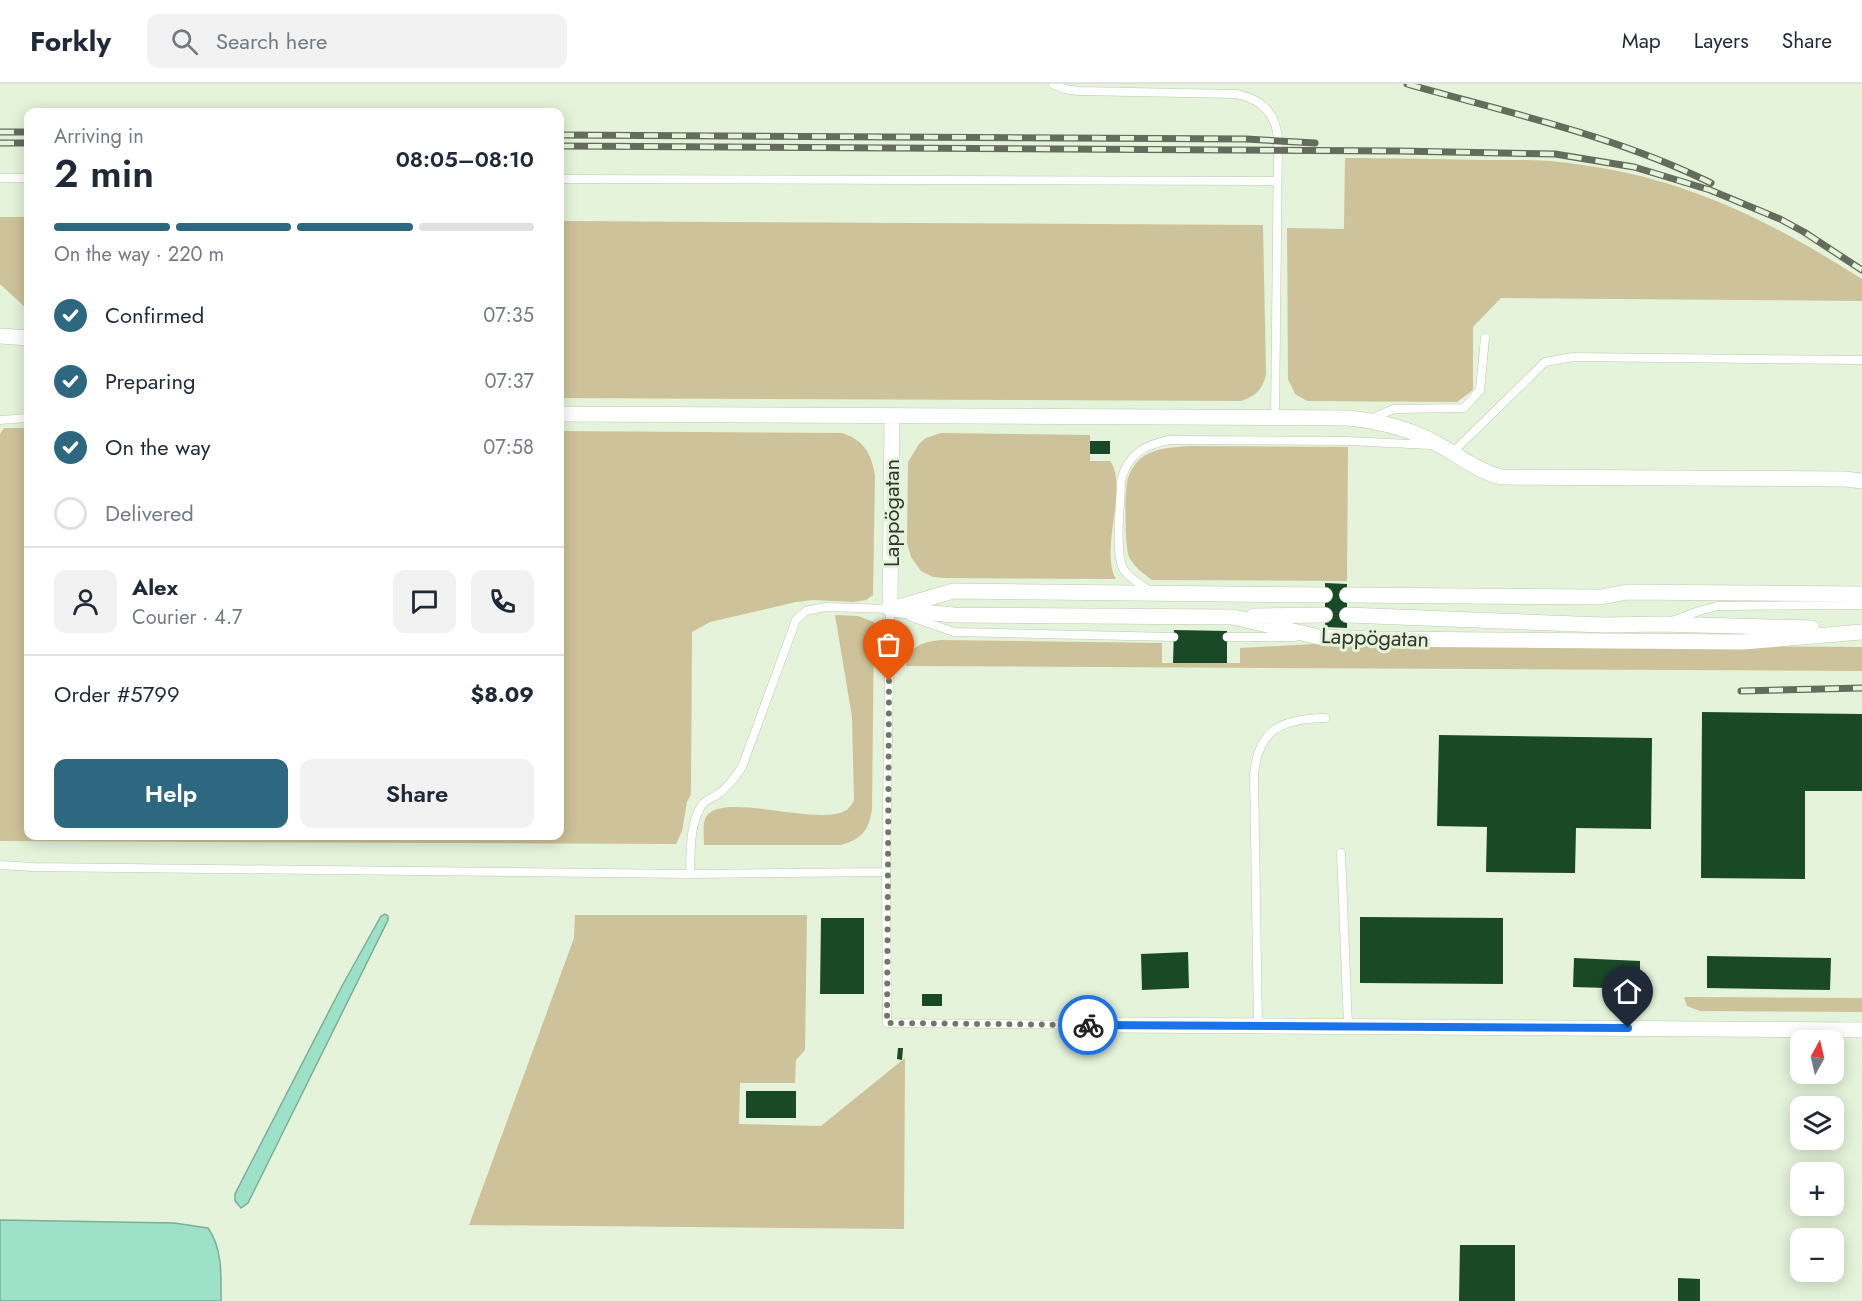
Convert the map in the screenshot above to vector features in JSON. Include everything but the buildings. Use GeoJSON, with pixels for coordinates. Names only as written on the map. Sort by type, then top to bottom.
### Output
{"type":"FeatureCollection","features":[{"type":"Feature","properties":{"kind":"street"},"geometry":{"type":"LineString","coordinates":[[0,336],[24,338]]}},
{"type":"Feature","properties":{"kind":"street"},"geometry":{"type":"LineString","coordinates":[[564,414],[1348,418],[1366,420],[1422,436],[1483,471],[1502,477],[1861,478]]}},
{"type":"Feature","properties":{"kind":"street","name":"Lappögatan"},"geometry":{"type":"LineString","coordinates":[[890,609],[892,416]]}},
{"type":"Feature","properties":{"kind":"street","name":"Lappögatan"},"geometry":{"type":"LineString","coordinates":[[890,609],[953,591],[1325,596]]}},
{"type":"Feature","properties":{"kind":"street","name":"Lappögatan"},"geometry":{"type":"LineString","coordinates":[[1347,595],[1601,597],[1627,592],[1862,594]]}},
{"type":"Feature","properties":{"kind":"street","name":"Lappögatan"},"geometry":{"type":"LineString","coordinates":[[890,609],[954,615],[1233,617],[1319,637],[1423,640],[1743,642],[1862,632]]}},
{"type":"Feature","properties":{"kind":"street"},"geometry":{"type":"LineString","coordinates":[[1233,617],[1325,615]]}},
{"type":"Feature","properties":{"kind":"street"},"geometry":{"type":"LineString","coordinates":[[1347,615],[1603,625],[1759,625],[1862,632]]}},
{"type":"Feature","properties":{"kind":"street"},"geometry":{"type":"LineString","coordinates":[[1115,1025],[1862,1030]]}},
{"type":"Feature","properties":{"kind":"lane"},"geometry":{"type":"LineString","coordinates":[[1053,84],[1064,89],[1079,91],[1236,94],[1253,99],[1267,108],[1273,118],[1277,134],[1275,419]]}},
{"type":"Feature","properties":{"kind":"lane"},"geometry":{"type":"LineString","coordinates":[[0,178],[24,178]]}},
{"type":"Feature","properties":{"kind":"lane"},"geometry":{"type":"LineString","coordinates":[[564,179],[1277,181]]}},
{"type":"Feature","properties":{"kind":"lane"},"geometry":{"type":"LineString","coordinates":[[1366,420],[1394,409],[1464,408],[1480,390],[1485,338]]}},
{"type":"Feature","properties":{"kind":"lane"},"geometry":{"type":"LineString","coordinates":[[1151,592],[1126,572],[1120,560],[1119,547],[1123,472],[1131,457],[1148,446],[1169,440],[1348,441],[1447,449],[1545,362],[1574,357],[1862,360]]}},
{"type":"Feature","properties":{"kind":"lane"},"geometry":{"type":"LineString","coordinates":[[0,420],[24,418]]}},
{"type":"Feature","properties":{"kind":"lane"},"geometry":{"type":"LineString","coordinates":[[1662,624],[1718,606],[1862,605]]}},
{"type":"Feature","properties":{"kind":"lane"},"geometry":{"type":"LineString","coordinates":[[690,874],[695,820],[702,803],[718,795],[732,782],[742,767],[796,620],[806,611],[825,608],[890,609],[954,632],[1174,637]]}},
{"type":"Feature","properties":{"kind":"lane"},"geometry":{"type":"LineString","coordinates":[[890,609],[886,872],[887,1023],[1115,1025]]}},
{"type":"Feature","properties":{"kind":"lane"},"geometry":{"type":"LineString","coordinates":[[1227,638],[1319,637]]}},
{"type":"Feature","properties":{"kind":"lane"},"geometry":{"type":"LineString","coordinates":[[1258,1026],[1254,774],[1256,759],[1264,741],[1273,731],[1287,722],[1325,718]]}},
{"type":"Feature","properties":{"kind":"lane"},"geometry":{"type":"LineString","coordinates":[[1341,853],[1348,1025]]}},
{"type":"Feature","properties":{"kind":"lane"},"geometry":{"type":"LineString","coordinates":[[0,865],[690,874],[886,872]]}},
{"type":"Feature","properties":{"kind":"shaded area"},"geometry":{"type":"Polygon","coordinates":[[[1345,158],[1547,161],[1609,169],[1649,178],[1722,203],[1827,257],[1862,279],[1862,301],[1501,298],[1473,327],[1473,390],[1457,402],[1307,401],[1295,394],[1288,379],[1287,228],[1344,229],[1345,158]]]}},
{"type":"Feature","properties":{"kind":"shaded area"},"geometry":{"type":"Polygon","coordinates":[[[0,217],[24,217],[24,306],[0,284],[0,217]]]}},
{"type":"Feature","properties":{"kind":"shaded area"},"geometry":{"type":"Polygon","coordinates":[[[564,221],[1263,225],[1266,374],[1258,391],[1241,401],[564,398],[564,221]]]}},
{"type":"Feature","properties":{"kind":"shaded area"},"geometry":{"type":"Polygon","coordinates":[[[4,428],[24,428],[24,840],[564,840],[564,431],[842,433],[856,439],[869,454],[875,475],[873,595],[866,600],[853,602],[813,600],[796,602],[710,622],[692,632],[691,794],[687,802],[682,831],[676,844],[0,841],[0,434],[4,428]]]}},
{"type":"Feature","properties":{"kind":"shaded area"},"geometry":{"type":"Polygon","coordinates":[[[941,433],[1090,435],[1090,461],[1110,461],[1115,472],[1117,486],[1111,552],[1116,579],[945,578],[933,577],[921,571],[911,557],[907,543],[908,462],[919,444],[926,438],[941,433]]]}},
{"type":"Feature","properties":{"kind":"shaded area"},"geometry":{"type":"Polygon","coordinates":[[[1189,446],[1348,447],[1347,581],[1152,580],[1136,567],[1129,557],[1126,530],[1129,475],[1140,459],[1151,452],[1189,446]]]}},
{"type":"Feature","properties":{"kind":"shaded area"},"geometry":{"type":"Polygon","coordinates":[[[835,615],[858,616],[874,622],[872,810],[866,829],[859,837],[841,845],[704,845],[705,820],[715,810],[730,807],[813,815],[831,814],[846,810],[854,801],[852,717],[835,615]]]}},
{"type":"Feature","properties":{"kind":"shaded area"},"geometry":{"type":"Polygon","coordinates":[[[940,640],[1162,643],[1162,663],[1240,663],[1240,648],[1314,644],[1862,647],[1862,671],[906,666],[909,654],[913,650],[928,642],[940,640]]]}},
{"type":"Feature","properties":{"kind":"shaded area"},"geometry":{"type":"Polygon","coordinates":[[[385,914],[388,920],[248,1203],[241,1208],[235,1201],[235,1194],[342,986],[381,916],[385,914]]]}},
{"type":"Feature","properties":{"kind":"shaded area"},"geometry":{"type":"Polygon","coordinates":[[[575,915],[807,915],[805,1050],[796,1060],[795,1083],[740,1083],[739,1124],[821,1126],[905,1058],[904,1229],[469,1225],[574,938],[575,915]]]}},
{"type":"Feature","properties":{"kind":"shaded area"},"geometry":{"type":"Polygon","coordinates":[[[1684,997],[1862,998],[1862,1012],[1700,1011],[1687,1006],[1684,997]]]}},
{"type":"Feature","properties":{"kind":"shaded area"},"geometry":{"type":"Polygon","coordinates":[[[0,1220],[174,1223],[208,1228],[219,1254],[221,1301],[0,1301],[0,1220]]]}},
{"type":"Feature","properties":{"kind":"railway"},"geometry":{"type":"LineString","coordinates":[[1407,84],[1600,139],[1675,166],[1711,183]]}},
{"type":"Feature","properties":{"kind":"railway"},"geometry":{"type":"LineString","coordinates":[[0,132],[24,132]]}},
{"type":"Feature","properties":{"kind":"railway"},"geometry":{"type":"LineString","coordinates":[[564,135],[1246,139],[1315,143]]}},
{"type":"Feature","properties":{"kind":"railway"},"geometry":{"type":"LineString","coordinates":[[0,143],[24,143]]}},
{"type":"Feature","properties":{"kind":"railway"},"geometry":{"type":"LineString","coordinates":[[564,146],[1555,154],[1634,167],[1710,190],[1780,219],[1862,270]]}},
{"type":"Feature","properties":{"kind":"railway"},"geometry":{"type":"LineString","coordinates":[[1741,691],[1862,688]]}},
{"type":"Feature","properties":{"kind":"way so far"},"geometry":{"type":"LineString","coordinates":[[889,681],[886,872],[887,1023],[1088,1025]]}},
{"type":"Feature","properties":{"kind":"route"},"geometry":{"type":"LineString","coordinates":[[1088,1025],[1628,1028]]}}]}
